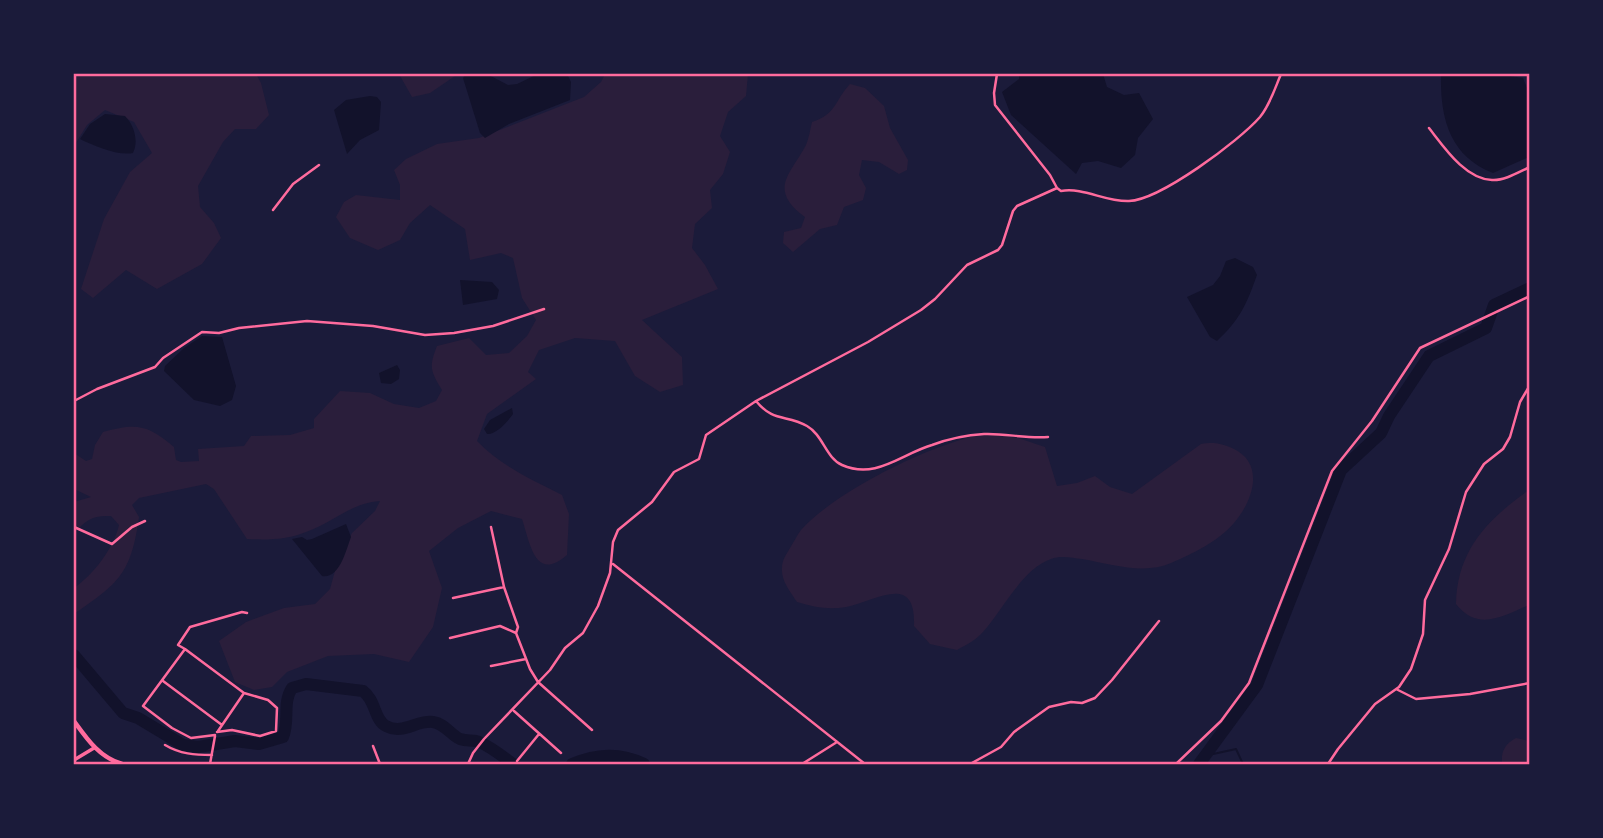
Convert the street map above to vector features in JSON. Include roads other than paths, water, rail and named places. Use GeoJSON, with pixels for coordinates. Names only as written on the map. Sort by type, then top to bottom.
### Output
{"type":"FeatureCollection","features":[{"type":"Feature","properties":{"kind":"main road"},"geometry":{"type":"LineString","coordinates":[[74,721],[94,748],[108,759],[122,765]]}},
{"type":"Feature","properties":{"kind":"street"},"geometry":{"type":"LineString","coordinates":[[998,74],[994,93],[995,105],[1050,175],[1057,188],[1060,191],[1079,190],[1105,199],[1125,201],[1146,197],[1163,189],[1226,146],[1260,117],[1281,74]]}},
{"type":"Feature","properties":{"kind":"street"},"geometry":{"type":"LineString","coordinates":[[1429,128],[1446,150],[1468,171],[1490,180],[1530,167]]}},
{"type":"Feature","properties":{"kind":"street"},"geometry":{"type":"LineString","coordinates":[[273,210],[293,184],[319,165]]}},
{"type":"Feature","properties":{"kind":"street"},"geometry":{"type":"LineString","coordinates":[[468,765],[484,739],[550,670],[591,619],[612,564],[612,548],[618,530],[652,502],[674,472],[699,459],[706,435],[756,401],[868,342],[921,310],[967,265],[1002,246],[1017,206],[1057,188]]}},
{"type":"Feature","properties":{"kind":"street"},"geometry":{"type":"LineString","coordinates":[[1176,765],[1221,721],[1249,683],[1332,471],[1372,421],[1419,348],[1530,296]]}},
{"type":"Feature","properties":{"kind":"street"},"geometry":{"type":"LineString","coordinates":[[74,401],[97,389],[155,367],[163,358],[202,332],[219,333],[239,328],[307,321],[373,326],[425,335],[494,326],[544,309]]}},
{"type":"Feature","properties":{"kind":"street"},"geometry":{"type":"LineString","coordinates":[[1328,765],[1375,704],[1396,690],[1415,662],[1423,634],[1425,600],[1449,549],[1466,492],[1484,464],[1503,449],[1510,437],[1520,402],[1530,385]]}},
{"type":"Feature","properties":{"kind":"street"},"geometry":{"type":"LineString","coordinates":[[756,401],[772,416],[801,423],[813,430],[839,464],[857,470],[871,470],[916,450],[956,439],[986,434],[1018,438],[1048,437]]}},
{"type":"Feature","properties":{"kind":"street"},"geometry":{"type":"LineString","coordinates":[[74,527],[112,544],[132,527],[145,521]]}},
{"type":"Feature","properties":{"kind":"street"},"geometry":{"type":"LineString","coordinates":[[491,527],[504,587],[518,627],[516,633],[526,659],[538,682],[592,730]]}},
{"type":"Feature","properties":{"kind":"street"},"geometry":{"type":"LineString","coordinates":[[612,564],[865,765]]}},
{"type":"Feature","properties":{"kind":"street"},"geometry":{"type":"LineString","coordinates":[[453,598],[504,587]]}},
{"type":"Feature","properties":{"kind":"street"},"geometry":{"type":"LineString","coordinates":[[185,649],[143,706],[172,729],[191,738],[232,730],[260,736],[276,732],[278,729],[275,705],[268,699],[244,693],[185,649],[178,645],[190,627],[242,612],[247,613]]}},
{"type":"Feature","properties":{"kind":"street"},"geometry":{"type":"LineString","coordinates":[[970,765],[1001,747],[1014,732],[1049,707],[1071,702],[1082,703],[1095,698],[1159,621]]}},
{"type":"Feature","properties":{"kind":"street"},"geometry":{"type":"LineString","coordinates":[[450,638],[500,626],[516,633]]}},
{"type":"Feature","properties":{"kind":"street"},"geometry":{"type":"LineString","coordinates":[[491,666],[526,659]]}},
{"type":"Feature","properties":{"kind":"street"},"geometry":{"type":"LineString","coordinates":[[162,681],[222,725]]}},
{"type":"Feature","properties":{"kind":"street"},"geometry":{"type":"LineString","coordinates":[[1396,690],[1416,699],[1530,684]]}},
{"type":"Feature","properties":{"kind":"street"},"geometry":{"type":"LineString","coordinates":[[210,765],[215,735],[244,693]]}},
{"type":"Feature","properties":{"kind":"street"},"geometry":{"type":"LineString","coordinates":[[512,710],[561,753]]}},
{"type":"Feature","properties":{"kind":"street"},"geometry":{"type":"LineString","coordinates":[[517,761],[539,734]]}},
{"type":"Feature","properties":{"kind":"street"},"geometry":{"type":"LineString","coordinates":[[802,765],[837,742]]}},
{"type":"Feature","properties":{"kind":"street"},"geometry":{"type":"LineString","coordinates":[[165,745],[175,751],[193,755],[212,755]]}},
{"type":"Feature","properties":{"kind":"street"},"geometry":{"type":"LineString","coordinates":[[373,746],[380,765]]}},
{"type":"Feature","properties":{"kind":"street"},"geometry":{"type":"LineString","coordinates":[[74,760],[94,748]]}},
{"type":"Feature","properties":{"kind":"waterway"},"geometry":{"type":"LineString","coordinates":[[1199,764],[1257,685],[1341,470],[1381,433],[1389,416],[1429,356],[1486,328],[1494,305],[1530,288]]}},
{"type":"Feature","properties":{"kind":"waterway"},"geometry":{"type":"LineString","coordinates":[[74,655],[123,713],[138,718],[183,745],[198,747],[235,741],[259,744],[283,737],[289,694],[292,688],[306,684],[363,691],[386,726],[398,729],[427,722],[437,723],[460,739],[485,745],[513,764]]}},
{"type":"Feature","properties":{"kind":"waterway"},"geometry":{"type":"LineString","coordinates":[[1204,756],[1236,749],[1243,764]]}},
{"type":"Feature","properties":{"kind":"waterway"},"geometry":{"type":"LineString","coordinates":[[572,764],[608,756],[644,764]]}}]}
